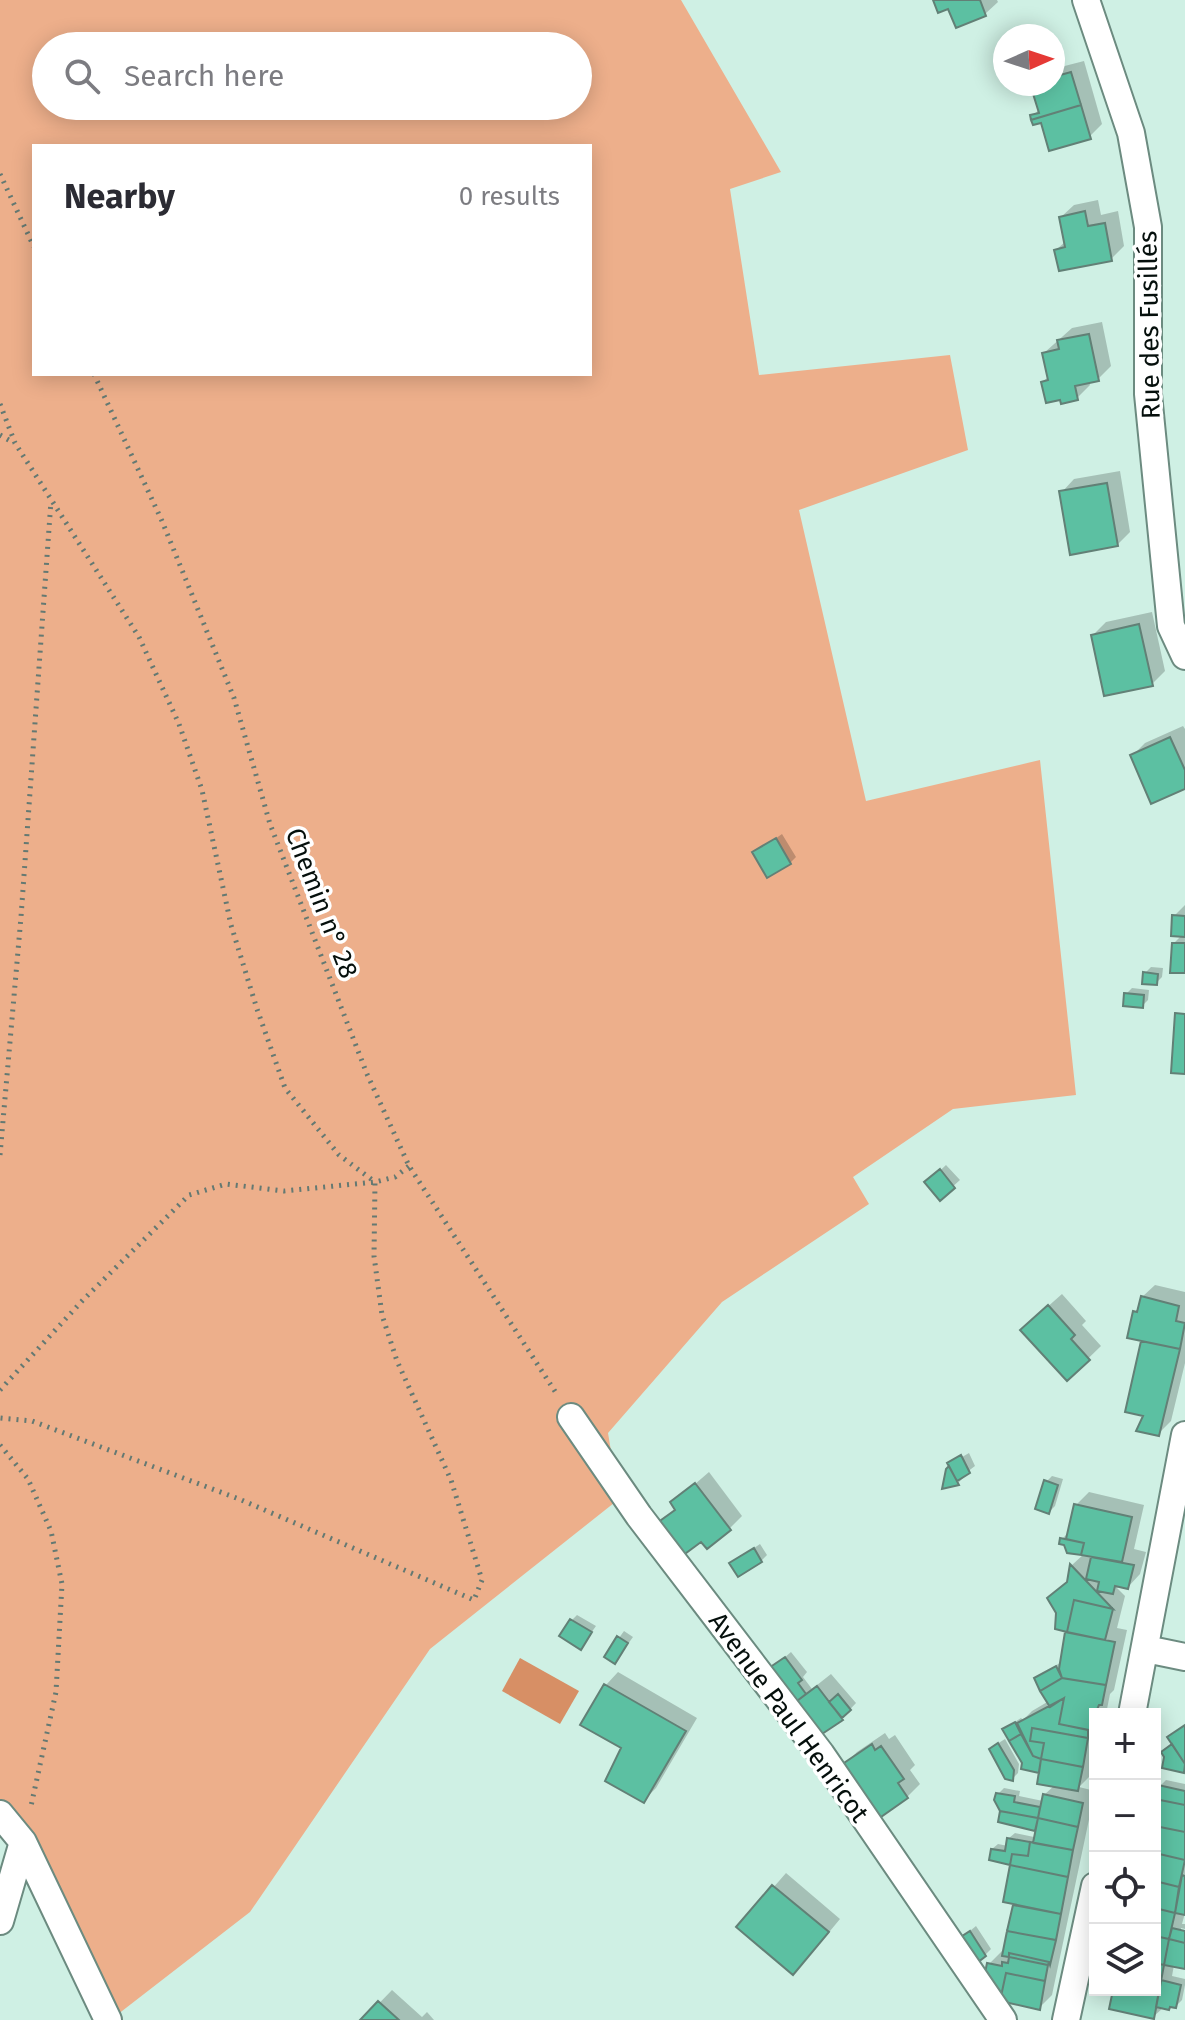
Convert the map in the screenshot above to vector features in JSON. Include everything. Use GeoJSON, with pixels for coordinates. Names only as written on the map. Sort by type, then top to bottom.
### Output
{"type":"FeatureCollection","features":[{"type":"Feature","properties":{"kind":"street","name":"Rue des Fusillés"},"geometry":{"type":"LineString","coordinates":[[1086,0],[1131,133],[1148,227],[1148,394],[1171,626],[1185,656]]}},
{"type":"Feature","properties":{"kind":"street","name":"Avenue Paul Henricot"},"geometry":{"type":"LineString","coordinates":[[571,1417],[639,1516],[821,1754],[1003,2020]]}},
{"type":"Feature","properties":{"kind":"street"},"geometry":{"type":"LineString","coordinates":[[1133,1708],[1185,1435]]}},
{"type":"Feature","properties":{"kind":"street"},"geometry":{"type":"LineString","coordinates":[[1146,1649],[1185,1657]]}},
{"type":"Feature","properties":{"kind":"street"},"geometry":{"type":"LineString","coordinates":[[0,1814],[23,1842],[108,2020]]}},
{"type":"Feature","properties":{"kind":"street"},"geometry":{"type":"LineString","coordinates":[[0,1921],[23,1842]]}},
{"type":"Feature","properties":{"kind":"street"},"geometry":{"type":"LineString","coordinates":[[1066,2020],[1089,1914]]}},
{"type":"Feature","properties":{"kind":"path"},"geometry":{"type":"LineString","coordinates":[[0,174],[32,243]]}},
{"type":"Feature","properties":{"kind":"path","name":"Chemin n° 28"},"geometry":{"type":"LineString","coordinates":[[95,376],[162,521],[234,698],[270,824],[367,1074],[409,1166],[571,1417]]}},
{"type":"Feature","properties":{"kind":"path"},"geometry":{"type":"LineString","coordinates":[[0,404],[15,443],[139,637],[179,724],[202,790],[231,925],[285,1088],[339,1155],[375,1182]]}},
{"type":"Feature","properties":{"kind":"path"},"geometry":{"type":"LineString","coordinates":[[0,435],[15,443]]}},
{"type":"Feature","properties":{"kind":"path"},"geometry":{"type":"LineString","coordinates":[[0,1155],[52,500]]}},
{"type":"Feature","properties":{"kind":"path"},"geometry":{"type":"LineString","coordinates":[[0,1390],[83,1300],[189,1195],[226,1184],[284,1191],[375,1182],[395,1177],[409,1166]]}},
{"type":"Feature","properties":{"kind":"path"},"geometry":{"type":"LineString","coordinates":[[0,1418],[32,1421],[239,1499],[474,1600],[482,1580],[451,1480],[397,1361],[382,1315],[374,1256],[375,1182]]}},
{"type":"Feature","properties":{"kind":"path"},"geometry":{"type":"LineString","coordinates":[[0,1445],[28,1479],[51,1531],[62,1584],[56,1692],[23,1842]]}},
{"type":"Feature","properties":{"kind":"shaded area"},"geometry":{"type":"Polygon","coordinates":[[[0,0],[681,0],[781,172],[730,189],[759,375],[950,355],[968,450],[799,510],[866,801],[1040,760],[1076,1095],[953,1109],[853,1177],[869,1204],[722,1302],[608,1433],[619,1499],[430,1649],[250,1912],[113,2018],[0,1813],[0,0]]]}},
{"type":"Feature","properties":{"kind":"shaded area"},"geometry":{"type":"Polygon","coordinates":[[[520,1658],[579,1691],[560,1724],[502,1691],[520,1658]]]}},
{"type":"Feature","properties":{"kind":"building"},"geometry":{"type":"Polygon","coordinates":[[[933,0],[980,0],[986,16],[956,28],[948,9],[938,13],[933,0]]]}},
{"type":"Feature","properties":{"kind":"building"},"geometry":{"type":"Polygon","coordinates":[[[1071,72],[1081,105],[1031,120],[1030,115],[1039,113],[1034,96],[1065,96],[1065,74],[1071,72]]]}},
{"type":"Feature","properties":{"kind":"building"},"geometry":{"type":"Polygon","coordinates":[[[1081,105],[1091,139],[1049,151],[1041,123],[1033,125],[1031,120],[1081,105]]]}},
{"type":"Feature","properties":{"kind":"building"},"geometry":{"type":"Polygon","coordinates":[[[1085,211],[1088,226],[1105,223],[1112,261],[1059,271],[1054,250],[1065,247],[1059,217],[1085,211]]]}},
{"type":"Feature","properties":{"kind":"building"},"geometry":{"type":"Polygon","coordinates":[[[1089,334],[1099,381],[1075,386],[1078,400],[1046,403],[1041,382],[1048,380],[1042,353],[1059,349],[1057,340],[1089,334]]]}},
{"type":"Feature","properties":{"kind":"building"},"geometry":{"type":"Polygon","coordinates":[[[1107,483],[1118,546],[1070,555],[1059,491],[1107,483]]]}},
{"type":"Feature","properties":{"kind":"building"},"geometry":{"type":"Polygon","coordinates":[[[1139,624],[1153,686],[1104,696],[1091,635],[1139,624]]]}},
{"type":"Feature","properties":{"kind":"building"},"geometry":{"type":"Polygon","coordinates":[[[1170,737],[1185,770],[1185,789],[1151,804],[1130,755],[1170,737]]]}},
{"type":"Feature","properties":{"kind":"building"},"geometry":{"type":"Polygon","coordinates":[[[776,838],[791,864],[767,878],[752,852],[776,838]]]}},
{"type":"Feature","properties":{"kind":"building"},"geometry":{"type":"Polygon","coordinates":[[[1172,915],[1185,916],[1185,937],[1171,936],[1172,915]]]}},
{"type":"Feature","properties":{"kind":"building"},"geometry":{"type":"Polygon","coordinates":[[[1172,943],[1185,943],[1185,973],[1170,973],[1172,943]]]}},
{"type":"Feature","properties":{"kind":"building"},"geometry":{"type":"Polygon","coordinates":[[[1143,972],[1158,974],[1157,985],[1142,984],[1143,972]]]}},
{"type":"Feature","properties":{"kind":"building"},"geometry":{"type":"Polygon","coordinates":[[[1124,993],[1144,995],[1143,1008],[1123,1006],[1124,993]]]}},
{"type":"Feature","properties":{"kind":"building"},"geometry":{"type":"Polygon","coordinates":[[[1175,1013],[1185,1014],[1185,1074],[1171,1073],[1175,1013]]]}},
{"type":"Feature","properties":{"kind":"building"},"geometry":{"type":"Polygon","coordinates":[[[940,1169],[955,1188],[940,1201],[924,1182],[940,1169]]]}},
{"type":"Feature","properties":{"kind":"building"},"geometry":{"type":"Polygon","coordinates":[[[1141,1296],[1179,1306],[1176,1321],[1185,1323],[1180,1349],[1127,1338],[1133,1311],[1137,1312],[1141,1296]]]}},
{"type":"Feature","properties":{"kind":"building"},"geometry":{"type":"Polygon","coordinates":[[[1048,1305],[1075,1335],[1071,1339],[1090,1360],[1067,1381],[1020,1330],[1048,1305]]]}},
{"type":"Feature","properties":{"kind":"building"},"geometry":{"type":"Polygon","coordinates":[[[1141,1341],[1180,1349],[1159,1436],[1136,1431],[1143,1416],[1125,1412],[1141,1341]]]}},
{"type":"Feature","properties":{"kind":"building"},"geometry":{"type":"Polygon","coordinates":[[[961,1455],[970,1473],[957,1481],[947,1463],[961,1455]]]}},
{"type":"Feature","properties":{"kind":"building"},"geometry":{"type":"Polygon","coordinates":[[[949,1466],[959,1485],[942,1489],[946,1469],[949,1466]]]}},
{"type":"Feature","properties":{"kind":"building"},"geometry":{"type":"Polygon","coordinates":[[[1044,1480],[1058,1485],[1049,1514],[1035,1509],[1044,1480]]]}},
{"type":"Feature","properties":{"kind":"building"},"geometry":{"type":"Polygon","coordinates":[[[695,1483],[731,1530],[707,1549],[701,1542],[682,1556],[657,1523],[675,1510],[670,1502],[695,1483]]]}},
{"type":"Feature","properties":{"kind":"building"},"geometry":{"type":"Polygon","coordinates":[[[1074,1504],[1132,1517],[1122,1562],[1081,1555],[1084,1543],[1066,1539],[1074,1504]]]}},
{"type":"Feature","properties":{"kind":"building"},"geometry":{"type":"Polygon","coordinates":[[[1060,1538],[1084,1543],[1081,1555],[1067,1553],[1064,1545],[1059,1544],[1060,1538]]]}},
{"type":"Feature","properties":{"kind":"building"},"geometry":{"type":"Polygon","coordinates":[[[754,1548],[762,1562],[738,1577],[729,1563],[754,1548]]]}},
{"type":"Feature","properties":{"kind":"building"},"geometry":{"type":"Polygon","coordinates":[[[1091,1557],[1134,1565],[1128,1589],[1115,1586],[1113,1594],[1097,1591],[1099,1582],[1086,1579],[1091,1557]]]}},
{"type":"Feature","properties":{"kind":"building"},"geometry":{"type":"Polygon","coordinates":[[[1070,1564],[1113,1609],[1074,1600],[1067,1632],[1055,1629],[1056,1613],[1047,1598],[1067,1582],[1070,1564]]]}},
{"type":"Feature","properties":{"kind":"building"},"geometry":{"type":"Polygon","coordinates":[[[1074,1600],[1113,1609],[1105,1640],[1067,1632],[1074,1600]]]}},
{"type":"Feature","properties":{"kind":"building"},"geometry":{"type":"Polygon","coordinates":[[[570,1619],[592,1632],[581,1650],[559,1636],[570,1619]]]}},
{"type":"Feature","properties":{"kind":"building"},"geometry":{"type":"Polygon","coordinates":[[[1065,1632],[1115,1642],[1106,1685],[1062,1678],[1059,1669],[1065,1632]]]}},
{"type":"Feature","properties":{"kind":"building"},"geometry":{"type":"Polygon","coordinates":[[[617,1636],[628,1643],[615,1664],[604,1657],[617,1636]]]}},
{"type":"Feature","properties":{"kind":"building"},"geometry":{"type":"Polygon","coordinates":[[[785,1657],[802,1680],[798,1683],[806,1694],[793,1704],[766,1670],[785,1657]]]}},
{"type":"Feature","properties":{"kind":"building"},"geometry":{"type":"Polygon","coordinates":[[[1056,1666],[1062,1678],[1040,1691],[1034,1678],[1056,1666]]]}},
{"type":"Feature","properties":{"kind":"building"},"geometry":{"type":"Polygon","coordinates":[[[1062,1678],[1106,1685],[1102,1705],[1089,1708],[1089,1730],[1059,1724],[1064,1698],[1050,1707],[1040,1691],[1062,1678]]]}},
{"type":"Feature","properties":{"kind":"building"},"geometry":{"type":"Polygon","coordinates":[[[604,1684],[686,1731],[644,1803],[605,1781],[621,1748],[580,1725],[604,1684]]]}},
{"type":"Feature","properties":{"kind":"building"},"geometry":{"type":"Polygon","coordinates":[[[817,1686],[843,1720],[819,1736],[793,1704],[817,1686]]]}},
{"type":"Feature","properties":{"kind":"building"},"geometry":{"type":"Polygon","coordinates":[[[838,1694],[851,1710],[842,1718],[829,1702],[838,1694]]]}},
{"type":"Feature","properties":{"kind":"building"},"geometry":{"type":"Polygon","coordinates":[[[1064,1698],[1059,1724],[1088,1730],[1088,1738],[1032,1728],[1030,1741],[1044,1743],[1041,1759],[1033,1756],[1017,1723],[1064,1698]]]}},
{"type":"Feature","properties":{"kind":"building"},"geometry":{"type":"Polygon","coordinates":[[[1015,1722],[1021,1734],[1009,1741],[1002,1729],[1015,1722]]]}},
{"type":"Feature","properties":{"kind":"building"},"geometry":{"type":"Polygon","coordinates":[[[1185,1725],[1185,1764],[1167,1737],[1185,1725]]]}},
{"type":"Feature","properties":{"kind":"building"},"geometry":{"type":"Polygon","coordinates":[[[1032,1728],[1088,1738],[1083,1767],[1041,1759],[1044,1743],[1030,1741],[1032,1728]]]}},
{"type":"Feature","properties":{"kind":"building"},"geometry":{"type":"Polygon","coordinates":[[[1021,1734],[1033,1756],[1041,1759],[1039,1773],[1021,1769],[1022,1763],[1009,1741],[1021,1734]]]}},
{"type":"Feature","properties":{"kind":"building"},"geometry":{"type":"Polygon","coordinates":[[[998,1743],[1014,1770],[1013,1781],[1005,1779],[989,1749],[998,1743]]]}},
{"type":"Feature","properties":{"kind":"building"},"geometry":{"type":"Polygon","coordinates":[[[872,1744],[875,1750],[881,1746],[904,1779],[898,1783],[908,1798],[878,1819],[841,1765],[872,1744]]]}},
{"type":"Feature","properties":{"kind":"building"},"geometry":{"type":"Polygon","coordinates":[[[1172,1744],[1185,1764],[1184,1773],[1162,1768],[1164,1757],[1161,1752],[1172,1744]]]}},
{"type":"Feature","properties":{"kind":"building"},"geometry":{"type":"Polygon","coordinates":[[[1041,1759],[1083,1767],[1078,1791],[1037,1784],[1041,1759]]]}},
{"type":"Feature","properties":{"kind":"building"},"geometry":{"type":"Polygon","coordinates":[[[1161,1786],[1185,1791],[1185,1805],[1161,1800],[1161,1786]]]}},
{"type":"Feature","properties":{"kind":"building"},"geometry":{"type":"Polygon","coordinates":[[[996,1793],[1015,1796],[1014,1802],[1040,1807],[1038,1818],[1000,1811],[994,1800],[996,1793]]]}},
{"type":"Feature","properties":{"kind":"building"},"geometry":{"type":"Polygon","coordinates":[[[1043,1794],[1083,1803],[1078,1827],[1038,1818],[1043,1794]]]}},
{"type":"Feature","properties":{"kind":"building"},"geometry":{"type":"Polygon","coordinates":[[[1161,1800],[1185,1805],[1185,1832],[1161,1827],[1161,1800]]]}},
{"type":"Feature","properties":{"kind":"building"},"geometry":{"type":"Polygon","coordinates":[[[1000,1811],[1038,1818],[1035,1831],[998,1822],[1000,1811]]]}},
{"type":"Feature","properties":{"kind":"building"},"geometry":{"type":"Polygon","coordinates":[[[1038,1818],[1078,1827],[1073,1850],[1033,1843],[1038,1818]]]}},
{"type":"Feature","properties":{"kind":"building"},"geometry":{"type":"Polygon","coordinates":[[[1161,1827],[1185,1832],[1185,1860],[1161,1854],[1161,1827]]]}},
{"type":"Feature","properties":{"kind":"building"},"geometry":{"type":"Polygon","coordinates":[[[1007,1838],[1030,1842],[1028,1856],[1012,1854],[1010,1865],[989,1860],[991,1849],[1005,1851],[1007,1838]]]}},
{"type":"Feature","properties":{"kind":"building"},"geometry":{"type":"Polygon","coordinates":[[[1030,1842],[1073,1850],[1068,1877],[1010,1865],[1012,1854],[1028,1856],[1030,1842]]]}},
{"type":"Feature","properties":{"kind":"building"},"geometry":{"type":"Polygon","coordinates":[[[1161,1854],[1185,1860],[1179,1887],[1161,1882],[1161,1854]]]}},
{"type":"Feature","properties":{"kind":"building"},"geometry":{"type":"Polygon","coordinates":[[[1010,1865],[1068,1877],[1061,1914],[1003,1902],[1010,1865]]]}},
{"type":"Feature","properties":{"kind":"building"},"geometry":{"type":"Polygon","coordinates":[[[1182,1875],[1185,1876],[1185,1915],[1175,1913],[1182,1875]]]}},
{"type":"Feature","properties":{"kind":"building"},"geometry":{"type":"Polygon","coordinates":[[[1161,1882],[1179,1887],[1175,1913],[1161,1910],[1161,1882]]]}},
{"type":"Feature","properties":{"kind":"building"},"geometry":{"type":"Polygon","coordinates":[[[772,1885],[829,1932],[793,1975],[736,1927],[772,1885]]]}},
{"type":"Feature","properties":{"kind":"building"},"geometry":{"type":"Polygon","coordinates":[[[1013,1905],[1061,1914],[1056,1940],[1007,1931],[1013,1905]]]}},
{"type":"Feature","properties":{"kind":"building"},"geometry":{"type":"Polygon","coordinates":[[[1161,1910],[1175,1913],[1169,1939],[1161,1937],[1161,1910]]]}},
{"type":"Feature","properties":{"kind":"building"},"geometry":{"type":"Polygon","coordinates":[[[1172,1928],[1185,1931],[1185,1943],[1169,1939],[1172,1928]]]}},
{"type":"Feature","properties":{"kind":"building"},"geometry":{"type":"Polygon","coordinates":[[[970,1931],[986,1956],[973,1966],[956,1940],[970,1931]]]}},
{"type":"Feature","properties":{"kind":"building"},"geometry":{"type":"Polygon","coordinates":[[[1007,1931],[1056,1940],[1050,1965],[1049,1962],[1009,1953],[1009,1957],[1002,1956],[1007,1931]]]}},
{"type":"Feature","properties":{"kind":"building"},"geometry":{"type":"Polygon","coordinates":[[[1161,1937],[1169,1939],[1164,1965],[1161,1964],[1161,1937]]]}},
{"type":"Feature","properties":{"kind":"building"},"geometry":{"type":"Polygon","coordinates":[[[1169,1939],[1185,1943],[1185,1969],[1164,1965],[1169,1939]]]}},
{"type":"Feature","properties":{"kind":"building"},"geometry":{"type":"Polygon","coordinates":[[[1009,1953],[1049,1962],[1048,1965],[1009,1957],[1009,1953]]]}},
{"type":"Feature","properties":{"kind":"building"},"geometry":{"type":"Polygon","coordinates":[[[1009,1957],[1048,1965],[1045,1981],[1006,1973],[1000,2001],[983,1983],[987,1963],[1002,1966],[1002,1962],[1008,1963],[1009,1957]]]}},
{"type":"Feature","properties":{"kind":"building"},"geometry":{"type":"Polygon","coordinates":[[[1006,1973],[1045,1981],[1040,2010],[1000,2001],[1006,1973]]]}},
{"type":"Feature","properties":{"kind":"building"},"geometry":{"type":"Polygon","coordinates":[[[1161,1980],[1181,1985],[1176,2008],[1156,2007],[1158,1996],[1161,1996],[1161,1980]]]}},
{"type":"Feature","properties":{"kind":"building"},"geometry":{"type":"Polygon","coordinates":[[[1112,1996],[1158,1996],[1154,2019],[1109,2009],[1112,1996]]]}},
{"type":"Feature","properties":{"kind":"building"},"geometry":{"type":"Polygon","coordinates":[[[378,2001],[399,2020],[360,2020],[378,2001]]]}}]}
